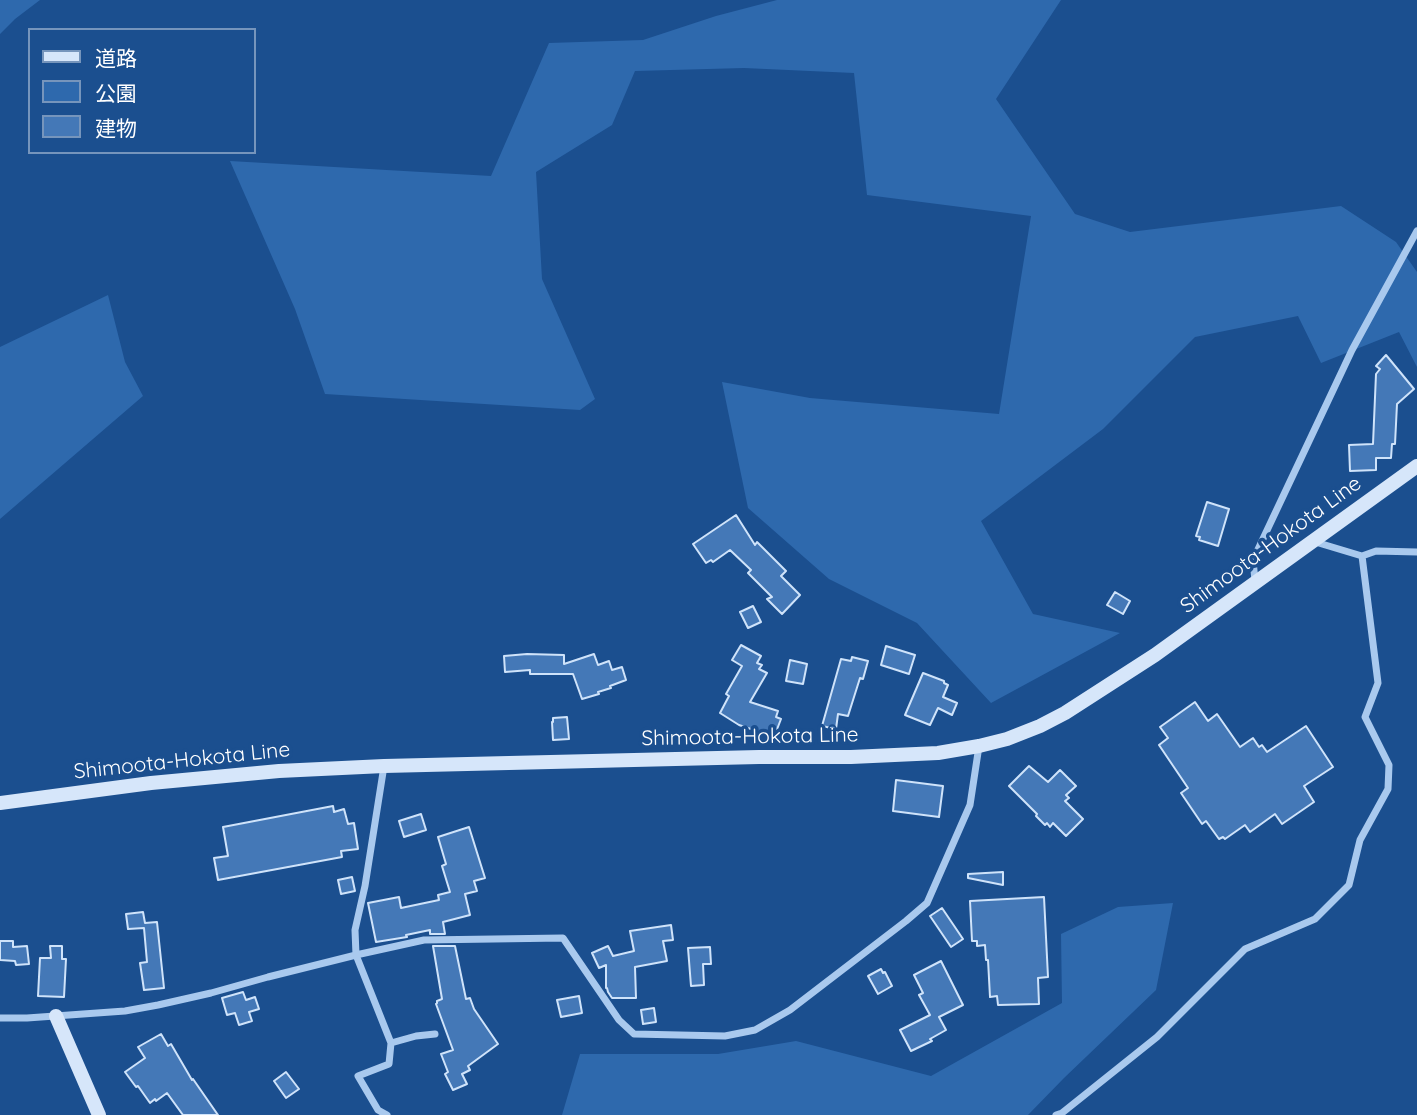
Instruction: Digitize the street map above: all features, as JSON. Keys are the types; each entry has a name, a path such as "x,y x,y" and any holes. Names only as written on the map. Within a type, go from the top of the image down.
{"main road":[{"name":"Shimoota-Hokota Line","path":"0,803 151,783 266,772 384,766 851,757 938,753 979,746 1040,726 1065,713 1155,655 1417,466"},
{"path":"56,1016 99,1115"}],"street":[{"path":"1255,582 1253,560 1352,350 1417,231"},
{"path":"1312,541 1362,556 1376,551 1417,552"},
{"path":"1056,1115 1157,1037 1245,949 1315,919 1349,885 1360,840 1388,789 1389,765 1365,717 1378,683 1362,556"},
{"path":"0,1018 125,1011 158,1005 424,940 562,938 619,1020 635,1034 725,1035 755,1030 790,1010 927,903 970,805 979,746"},
{"path":"384,766 365,886 355,930 356,955 391,1043 389,1064 358,1076 378,1110 387,1115"},
{"path":"391,1043 416,1035 435,1034"}],"green space":[{"path":"0,0 40,0 0,34"},
{"path":"777,0 1061,0 996,99 1075,214 1130,232 1341,206 1396,242 1417,272 1417,367 1399,332 1321,363 1298,316 1195,337 1103,429 981,521 1033,614 1120,633 991,703 917,623 829,579 748,508 722,382 810,398 999,414 1031,216 867,195 854,73 744,68 635,71 612,125 536,172 542,279 595,399 580,410 325,394 295,309 230,161 491,176 549,43 643,40 716,16"},
{"path":"108,295 125,362 143,396 0,519 0,347"},
{"path":"1173,903 1156,990 1028,1115 562,1115 580,1054 718,1054 796,1041 931,1076 1062,1003 1061,934 1118,907"}],"building":[{"path":"1386,355 1414,389 1397,404 1395,444 1392,444 1391,458 1376,458 1376,470 1350,471 1349,445 1373,444 1376,374 1380,369 1376,366"},
{"path":"1207,502 1229,509 1218,546 1199,540 1200,537 1196,536"},
{"path":"736,515 755,545 757,542 786,571 781,576 800,595 782,614 767,599 772,597 748,573 751,570 730,550 713,562 711,560 706,563 693,544"},
{"path":"1115,592 1130,601 1123,614 1107,605"},
{"path":"753,606 761,622 748,628 740,612"},
{"path":"741,645 761,656 757,663 762,665 759,669 767,673 750,702 778,711 776,717 781,719 776,732 771,730 769,735 739,725 720,713 729,696 726,694 742,666 732,660"},
{"path":"886,646 915,655 909,674 881,665"},
{"path":"594,654 598,665 609,661 612,670 622,667 626,680 598,692 599,694 582,699 573,674 530,674 530,670 505,672 504,656 564,655 564,664"},
{"path":"852,657 868,661 848,716 838,714 836,729 822,726 841,659 851,661"},
{"path":"790,660 807,664 803,684 786,681"},
{"path":"923,673 944,681 948,685 943,697 957,703 952,715 938,708 930,725 905,715"},
{"path":"1195,702 1208,721 1217,714 1240,747 1253,738 1259,747 1262,745 1267,752 1306,726 1333,767 1304,786 1314,802 1282,824 1275,814 1250,832 1245,825 1225,839 1219,839 1206,821 1202,824 1181,793 1188,788 1159,745 1168,738 1160,727"},
{"path":"567,717 569,739 553,740 553,718"},
{"path":"1029,766 1048,782 1060,770 1076,786 1066,795 1069,798 1065,801 1083,819 1066,836 1053,823 1050,827 1047,823 1045,825 1009,786"},
{"path":"896,780 943,786 939,817 893,811"},
{"path":"333,806 334,812 344,809 348,824 354,823 358,849 341,851 342,857 218,880 214,858 228,856 223,827"},
{"path":"421,814 426,830 404,837 399,821"},
{"path":"469,827 485,878 474,881 477,891 465,894 470,915 443,922 445,934 430,934 430,930 376,942 368,903 399,897 401,908 439,900 438,895 450,892 442,866 446,864 438,837"},
{"path":"1003,872 1003,885 968,878 968,874"},
{"path":"352,877 355,891 341,894 338,880"},
{"path":"1044,897 1048,977 1038,978 1039,1004 998,1005 997,996 990,997 985,945 977,946 977,941 972,941 970,901"},
{"path":"942,908 963,939 951,947 930,916"},
{"path":"143,912 145,923 157,922 164,988 144,990 140,963 147,962 144,928 128,929 126,914"},
{"path":"671,925 673,940 663,941 667,961 635,967 636,998 612,998 606,988 606,965 599,968 592,953 608,946 613,956 634,951 630,931"},
{"path":"0,941 13,941 13,947 27,946 29,964 16,965 15,961 0,960"},
{"path":"50,946 62,946 62,959 66,959 64,997 38,996 40,958 51,958"},
{"path":"433,946 455,946 466,999 470,998 474,1009 498,1044 468,1066 470,1070 462,1074 467,1084 453,1090 445,1074 448,1072 441,1054 453,1050 436,1004 442,999"},
{"path":"710,947 711,964 703,964 704,985 691,986 688,948"},
{"path":"941,961 963,1005 939,1017 946,1030 930,1039 932,1041 911,1051 900,1030 930,1015 919,995 923,993 914,975"},
{"path":"881,969 892,986 878,994 868,976"},
{"path":"243,992 246,1000 255,997 259,1009 249,1012 252,1021 239,1025 235,1013 227,1015 222,998"},
{"path":"579,996 582,1013 561,1017 557,1000"},
{"path":"654,1008 656,1022 643,1024 641,1010"},
{"path":"161,1034 168,1046 171,1044 192,1080 218,1115 183,1115 167,1093 150,1103 125,1072 145,1058 138,1047"},
{"path":"286,1072 299,1089 286,1098 274,1081"}]}
